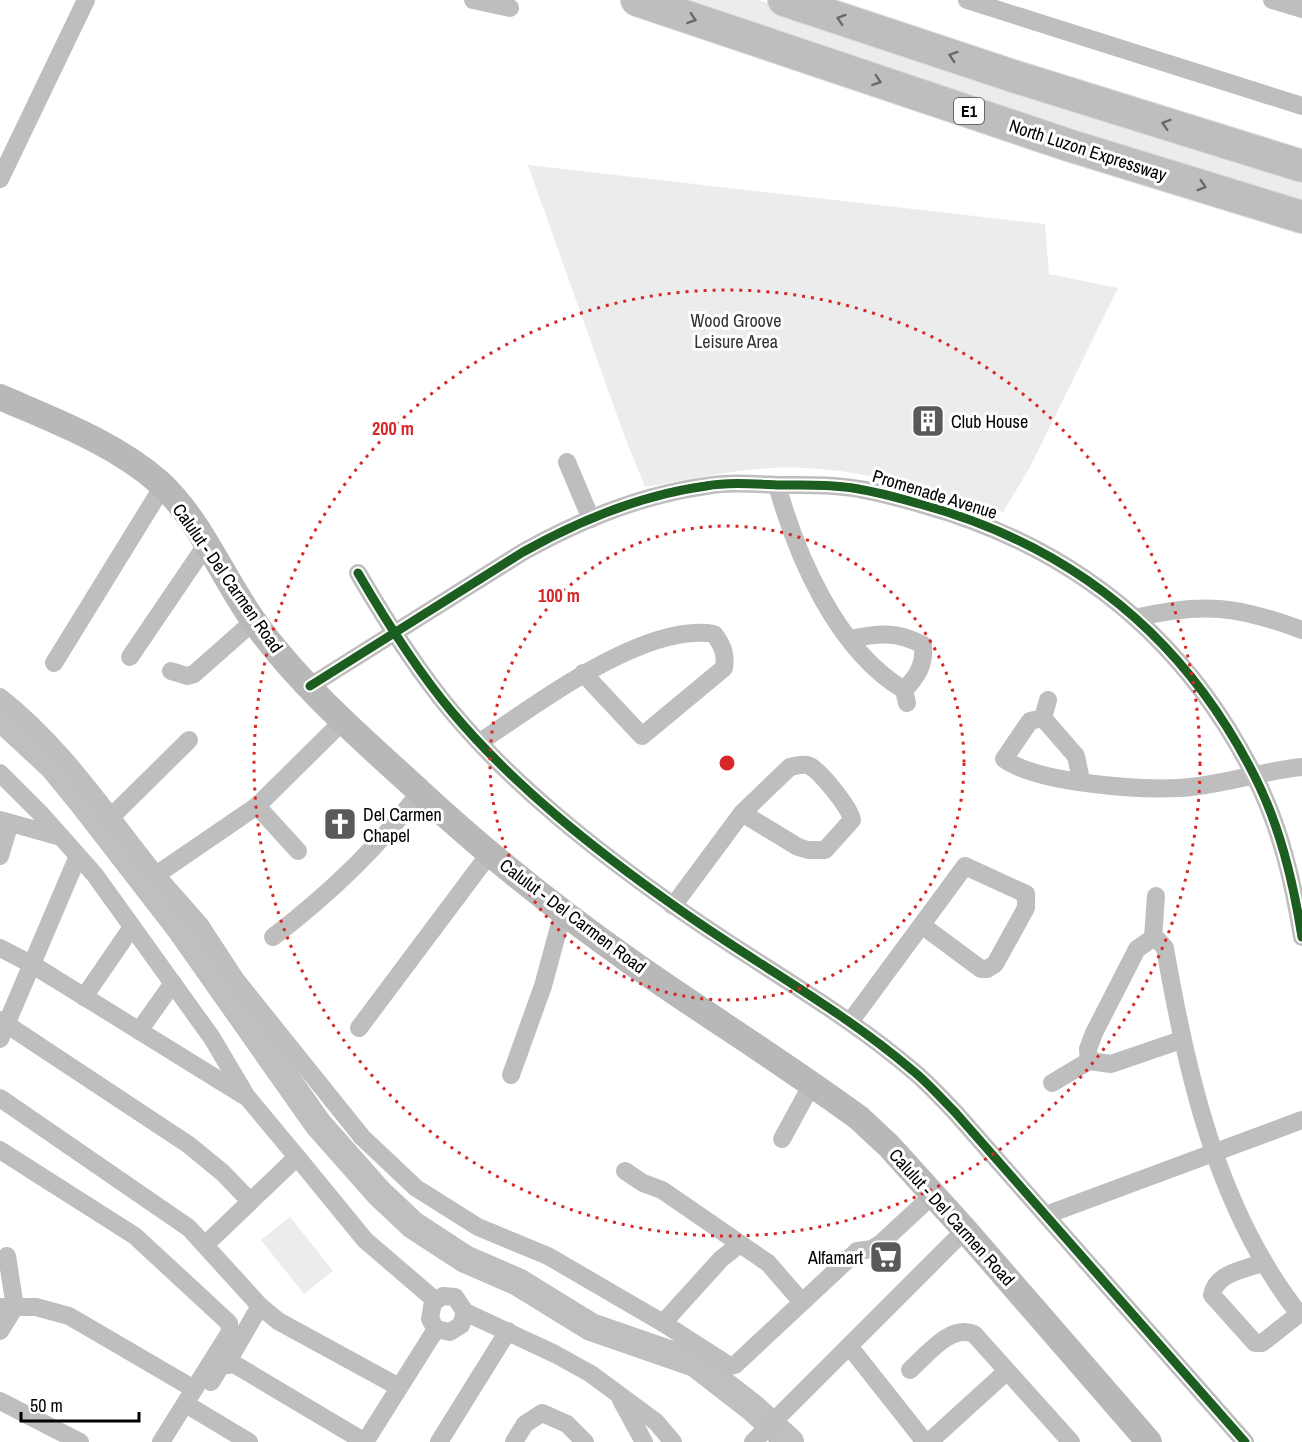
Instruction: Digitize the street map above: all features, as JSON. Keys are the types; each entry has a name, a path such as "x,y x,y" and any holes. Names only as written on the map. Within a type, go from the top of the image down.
{"highway":[{"name":"North Luzon Expressway","path":"637,0 1068,145 1302,217"},
{"path":"784,0 1016,77 1302,166"}],"main road":[{"name":"Calulut - Del Carmen Road","path":"0,397 128,458 163,486 206,545 254,621 310,686 420,792 563,912 640,969 859,1118 889,1146 933,1195 1149,1442"}],"street":[{"path":"0,179 86,0"},
{"path":"473,0 510,8"},
{"path":"967,0 1302,106"},
{"path":"1276,1 1302,9"},
{"path":"567,462 591,519"},
{"path":"777,484 789,528 812,578 850,639 875,670 906,697 920,669 928,642 884,632 850,639"},
{"name":"Promenade Avenue","path":"310,686 523,552 591,519 645,499 707,486 777,484 844,486 888,493 992,527 1070,567 1101,587 1135,618 1200,688 1254,774 1278,833 1290,871 1302,937"},
{"path":"54,663 163,486"},
{"path":"130,657 206,545"},
{"path":"358,573 393,632 452,712 480,742 571,828 673,906 850,1022 913,1070 954,1111 1245,1442"},
{"path":"1135,618 1174,609 1230,609 1265,616 1302,630"},
{"path":"171,671 188,676 194,674 254,621"},
{"path":"480,742 583,674 623,654 672,636 702,632 714,634 722,645 725,657 724,669 642,736 583,674"},
{"path":"0,697 24,716 55,749 200,926 236,980 362,1137 416,1188 478,1227 548,1256 663,1323 725,1363 735,1365 857,1251 872,1249 880,1244 933,1195"},
{"path":"1043,718 1048,700"},
{"path":"1043,718 1030,721 1004,759 1049,777 1121,785 1180,788 1302,767"},
{"path":"1043,718 1076,756 1081,780"},
{"path":"156,875 257,806 344,720"},
{"path":"110,818 189,740"},
{"path":"673,906 742,813 790,767 810,766 846,805 852,820 825,850 808,850 798,847 742,813"},
{"path":"0,773 78,856 212,1038 248,1097 364,1239 436,1301"},
{"path":"273,937 316,904 371,851 420,792"},
{"path":"257,806 298,850"},
{"path":"0,856 5,822 61,837"},
{"path":"359,1028 490,853"},
{"path":"78,856 33,965 3,1028 189,1145 223,1173 250,1202"},
{"path":"850,1022 965,866 1026,894 1026,908 995,964 987,969 981,969 923,926"},
{"path":"1153,938 1156,896"},
{"path":"510,1075 543,986 563,912"},
{"path":"84,997 132,927"},
{"path":"1153,938 1165,948 1181,1040 1215,1154 1262,1263 1299,1314 1262,1342 1255,1343 1212,1295 1214,1286 1221,1277 1262,1263"},
{"path":"1089,1061 1088,1049 1094,1033 1137,949 1153,938"},
{"path":"0,948 33,965 248,1097"},
{"path":"139,1030 173,983"},
{"path":"1052,1083 1089,1061 1111,1064 1181,1040"},
{"path":"782,1139 812,1084"},
{"path":"0,1098 189,1228 260,1306 278,1322 399,1387"},
{"path":"1046,1215 1302,1120"},
{"path":"0,1150 135,1236 229,1323 230,1332 161,1442"},
{"path":"205,1245 297,1157"},
{"path":"625,1171 643,1183 662,1190 768,1263 801,1301"},
{"path":"753,1442 964,1230"},
{"path":"663,1323 721,1259 740,1244"},
{"path":"0,1331 8,1306 7,1256"},
{"path":"465,1312 465,1319 456,1329 443,1332 436,1329 429,1313 436,1301 443,1296 455,1298 465,1312 508,1331 591,1374 656,1422 673,1442"},
{"path":"8,1306 36,1307 69,1316 194,1389"},
{"path":"174,1442 221,1366 227,1363 260,1306"},
{"path":"227,1363 234,1364 365,1442 436,1329"},
{"path":"910,1370 953,1333 964,1330 974,1334 1071,1442"},
{"path":"439,1442 508,1331"},
{"path":"849,1346 927,1442 1006,1372"},
{"path":"619,1395 644,1442"},
{"path":"0,1401 80,1442"},
{"path":"194,1409 249,1442"},
{"path":"514,1442 525,1424 542,1413 567,1424 585,1442"}],"green space":[{"path":"658,0 758,0 1302,176 1302,209"},
{"name":"Wood Groove Leisure Area","path":"528,165 1045,224 1049,274 1118,288 1029,469 1003,512 882,478 820,469 744,470 645,487 624,435"},
{"path":"290,1217 333,1271 304,1294 261,1240"}],"waterway":[{"path":"0,717 53,766 84,804 180,928 318,1124 379,1193 413,1225 465,1259 518,1282 591,1327 695,1363 753,1408 790,1442"}],"cycle path":[{"path":"310,686 523,552 566,529 635,502 682,490 733,484 828,485 883,494 975,522 1025,544 1073,571 1117,602 1157,639 1193,679 1225,725 1254,775 1271,814 1284,854 1302,937"},
{"path":"358,573 426,679 452,712 502,766 556,815 643,884 825,1005 884,1047 923,1080 954,1111 1245,1442"}],"place":[{"name":"Club House","path":"928,421"},
{"name":"Del Carmen Chapel","path":"340,824"},
{"name":"Alfamart","path":"886,1257"}]}
